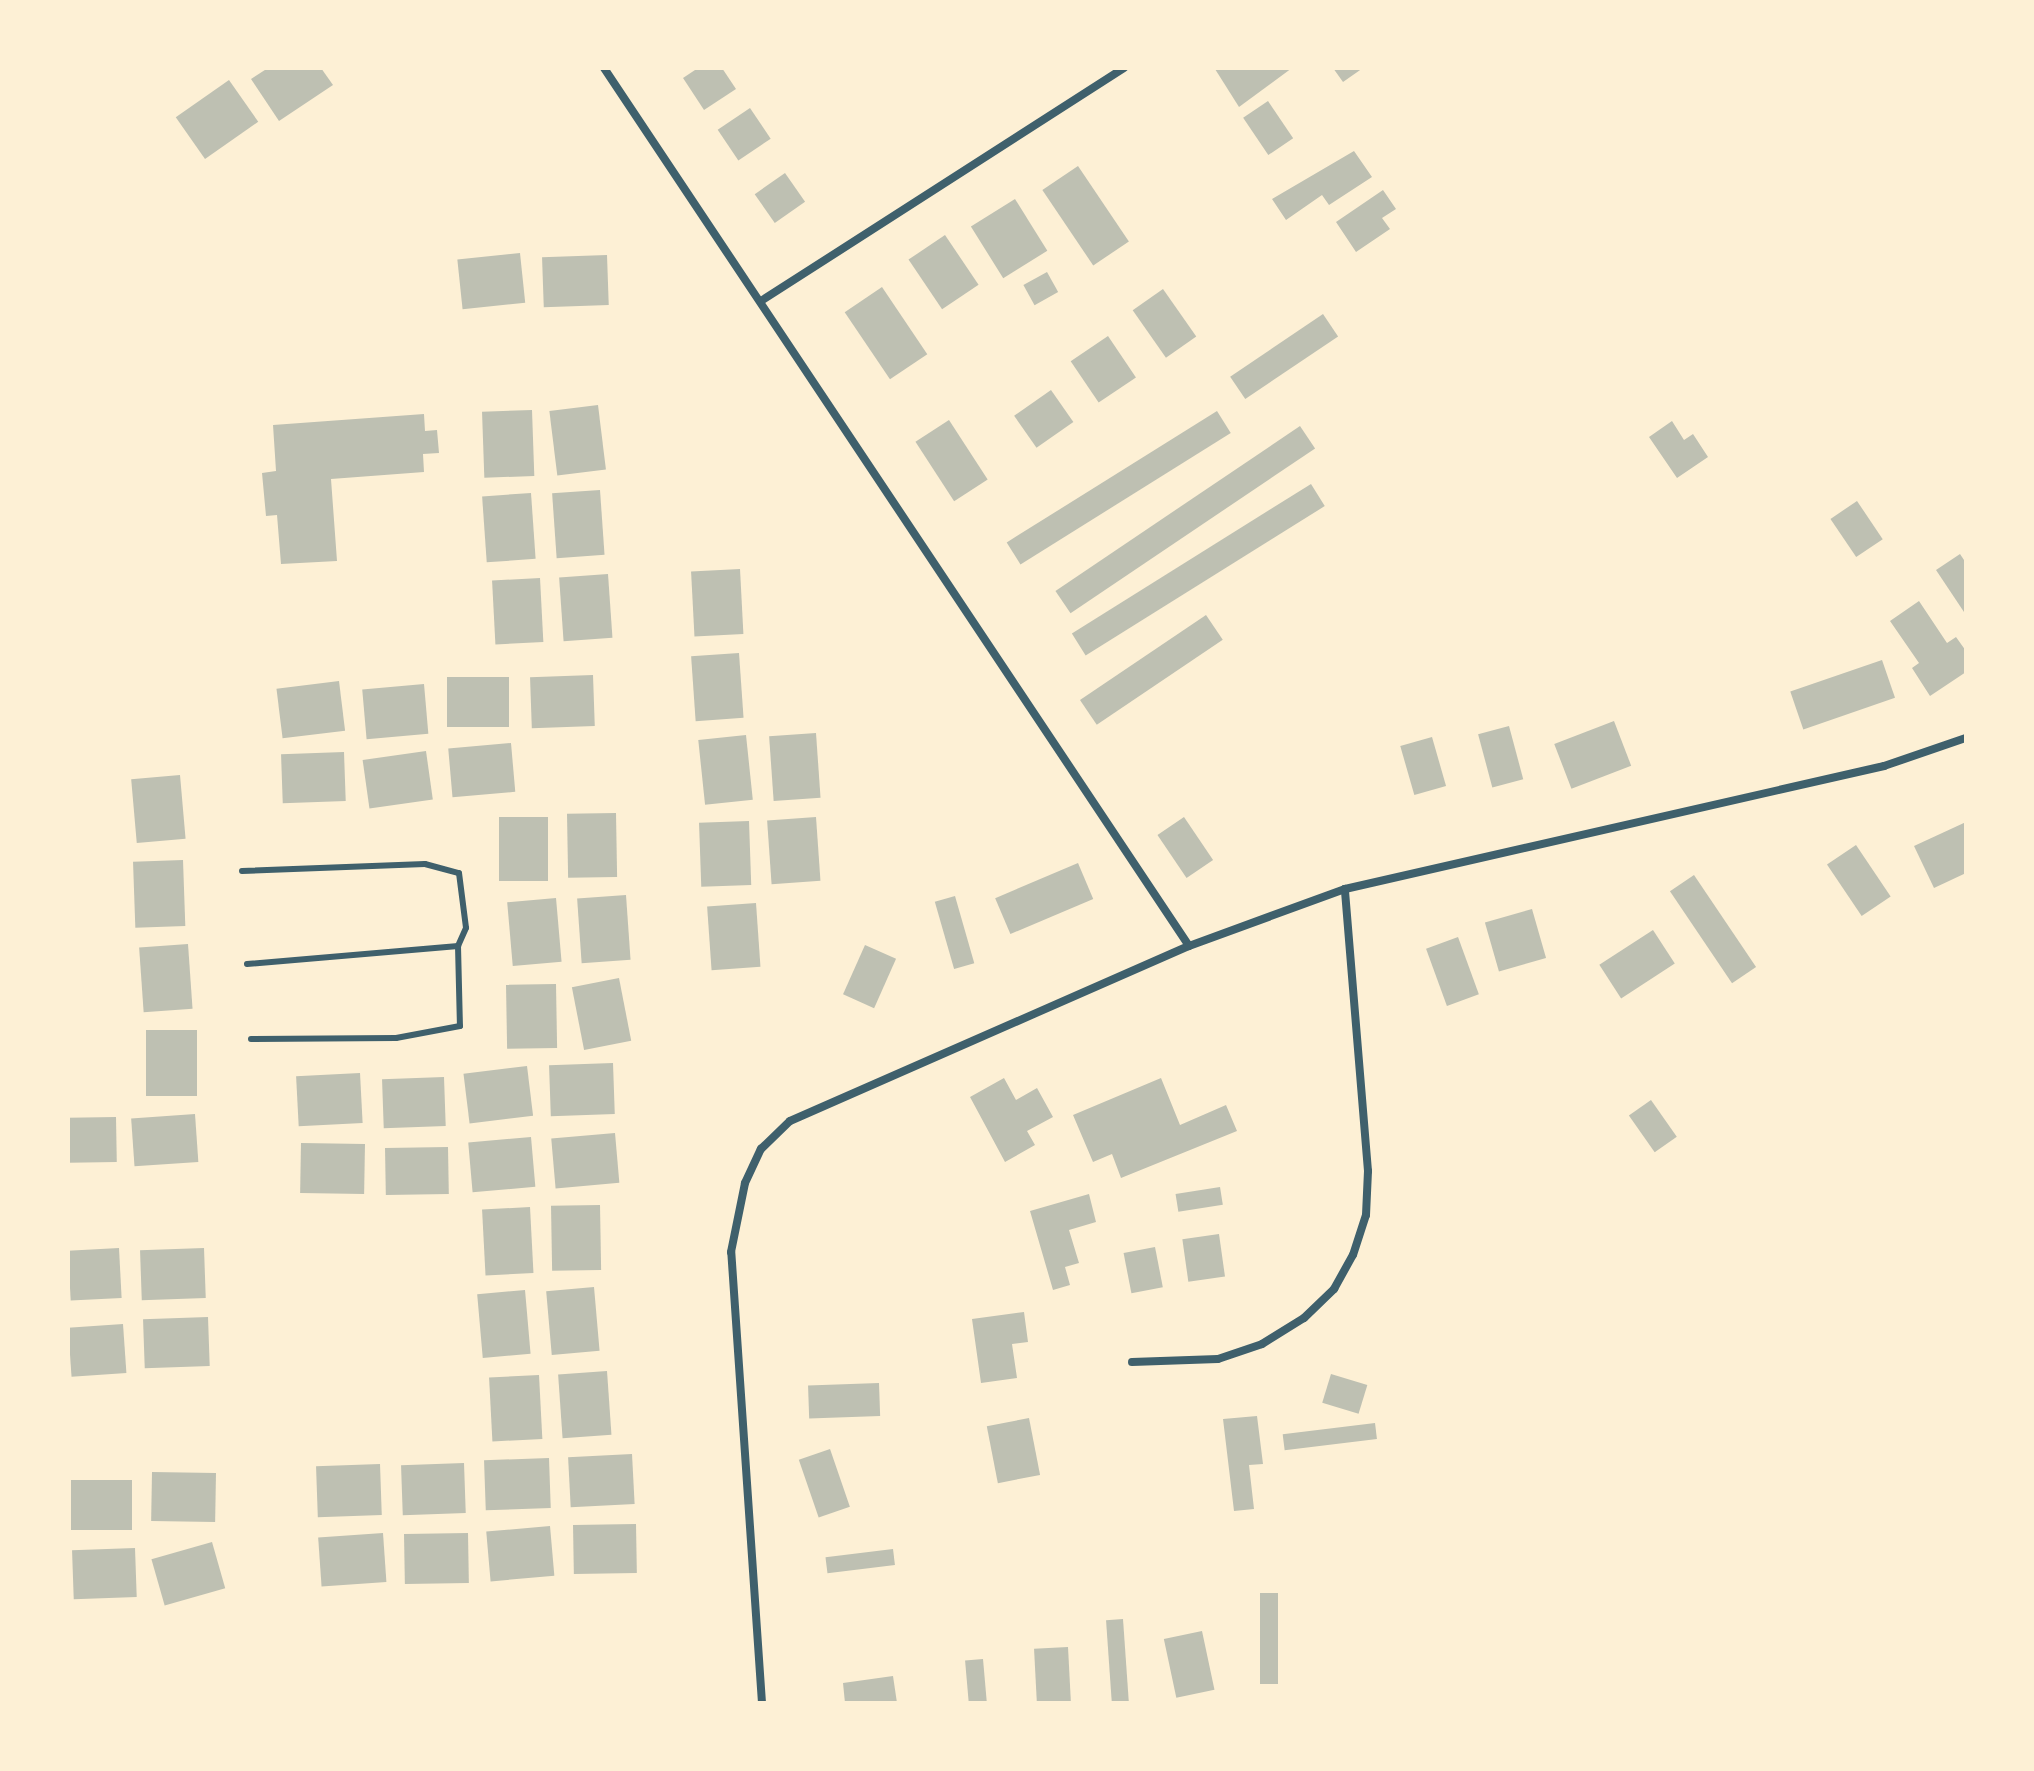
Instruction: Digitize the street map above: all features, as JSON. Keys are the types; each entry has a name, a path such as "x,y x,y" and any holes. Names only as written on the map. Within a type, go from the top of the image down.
{"street":[{"path":"604,68 1189,946"},
{"path":"761,301 1124,68"},
{"path":"762,1703 731,1252 736,1212 761,1149 790,1121 834,1098 1189,946 1345,889 1884,766 1966,738"},
{"path":"1132,1362 1218,1359 1262,1344 1304,1318 1334,1289 1353,1255 1366,1215 1368,1171 1345,889"}],"lane":[{"path":"242,871 425,864 459,873 466,928 458,946 460,1026 396,1038 251,1039"},
{"path":"247,964 458,946"}],"building":[{"path":"268,68 321,68 333,85 279,121 251,79"},
{"path":"698,68 722,68 736,89 704,110 683,78"},
{"path":"1217,68 1292,68 1239,107 1215,69"},
{"path":"1333,68 1363,68 1343,82"},
{"path":"229,80 258,122 205,159 176,117"},
{"path":"1268,101 1293,138 1268,155 1243,118"},
{"path":"750,108 771,139 738,160 718,130"},
{"path":"1354,151 1372,177 1329,205 1322,195 1286,220 1272,199"},
{"path":"1078,166 1129,241 1093,265 1042,190"},
{"path":"785,173 805,202 775,223 755,194"},
{"path":"1383,190 1396,209 1382,218 1390,229 1356,252 1336,222"},
{"path":"1015,199 1047,251 1003,278 971,227"},
{"path":"945,235 979,285 942,309 909,260"},
{"path":"520,253 525,303 463,309 457,260"},
{"path":"607,255 609,305 544,307 542,257"},
{"path":"1047,272 1058,292 1035,305 1023,285"},
{"path":"882,287 927,354 890,379 845,312"},
{"path":"1163,289 1196,337 1166,358 1133,310"},
{"path":"1323,314 1338,336 1245,399 1230,377"},
{"path":"1108,336 1136,377 1099,403 1071,361"},
{"path":"1051,390 1073,422 1037,448 1014,416"},
{"path":"598,405 606,470 557,475 549,411"},
{"path":"532,410 534,476 484,478 482,412"},
{"path":"1217,411 1231,433 1020,564 1007,542"},
{"path":"424,414 425,431 437,430 439,453 423,454 424,472 331,479 337,561 281,564 277,515 266,516 262,473 276,471 273,425"},
{"path":"949,420 988,480 954,501 915,442"},
{"path":"1672,421 1684,440 1693,434 1708,457 1677,478 1649,437"},
{"path":"1300,426 1315,448 1071,613 1055,591"},
{"path":"1311,484 1325,506 1086,655 1072,633"},
{"path":"600,490 605,555 557,558 552,493"},
{"path":"531,493 536,559 487,562 482,496"},
{"path":"1857,501 1883,539 1856,557 1830,519"},
{"path":"1960,554 1966,563 1966,615 1936,570"},
{"path":"740,569 743,634 694,636 691,572"},
{"path":"608,574 612,638 564,641 559,577"},
{"path":"540,578 543,642 495,644 492,581"},
{"path":"1919,601 1947,643 1956,637 1966,651 1966,672 1930,696 1912,668 1919,663 1890,621"},
{"path":"1206,615 1223,640 1097,725 1080,700"},
{"path":"739,653 744,718 696,721 691,656"},
{"path":"1882,660 1895,698 1803,729 1790,692"},
{"path":"593,675 595,726 532,728 530,677"},
{"path":"447,677 509,677 509,727 447,727"},
{"path":"339,681 345,731 283,738 276,689"},
{"path":"424,684 428,734 367,739 362,689"},
{"path":"1614,721 1631,766 1571,789 1554,744"},
{"path":"1509,726 1523,779 1492,787 1478,734"},
{"path":"816,733 821,798 774,801 769,736"},
{"path":"746,735 753,800 705,805 698,740"},
{"path":"1432,737 1446,786 1414,795 1400,746"},
{"path":"511,743 515,792 453,797 448,748"},
{"path":"426,751 433,800 369,808 363,760"},
{"path":"344,752 346,801 283,803 281,754"},
{"path":"180,775 186,839 137,843 131,779"},
{"path":"616,813 617,877 568,878 567,814"},
{"path":"499,817 548,817 548,881 499,881"},
{"path":"816,817 820,881 772,884 767,820"},
{"path":"1184,817 1213,860 1187,878 1157,835"},
{"path":"749,821 751,885 701,887 699,823"},
{"path":"1966,822 1966,873 1934,888 1914,846"},
{"path":"1856,845 1891,896 1862,916 1827,865"},
{"path":"183,860 185,926 135,928 133,862"},
{"path":"1078,863 1093,899 1010,934 995,898"},
{"path":"1694,875 1756,967 1732,983 1670,891"},
{"path":"626,895 631,960 582,963 577,898"},
{"path":"955,896 974,963 954,969 935,902"},
{"path":"556,898 562,962 513,966 507,902"},
{"path":"756,903 760,967 712,970 707,906"},
{"path":"1532,909 1546,958 1499,972 1485,923"},
{"path":"1653,930 1675,964 1621,998 1599,965"},
{"path":"1458,937 1479,994 1447,1006 1426,949"},
{"path":"188,944 193,1009 144,1012 139,947"},
{"path":"865,945 896,959 874,1008 843,994"},
{"path":"619,978 631,1041 584,1050 572,987"},
{"path":"556,984 557,1048 507,1049 506,985"},
{"path":"146,1030 197,1030 197,1096 146,1096"},
{"path":"613,1063 615,1114 551,1116 549,1065"},
{"path":"527,1066 533,1116 470,1123 463,1074"},
{"path":"360,1073 363,1123 299,1126 296,1076"},
{"path":"444,1077 446,1126 384,1128 382,1079"},
{"path":"1004,1078 1016,1100 1037,1088 1053,1117 1027,1131 1035,1145 1005,1162 970,1097"},
{"path":"1161,1078 1180,1125 1226,1105 1237,1131 1121,1178 1112,1154 1093,1162 1073,1115"},
{"path":"1651,1100 1677,1137 1655,1152 1629,1115"},
{"path":"195,1114 198,1162 135,1166 131,1118"},
{"path":"116,1117 117,1162 69,1163 68,1118"},
{"path":"615,1133 619,1183 556,1188 551,1139"},
{"path":"531,1137 535,1187 473,1192 468,1142"},
{"path":"301,1143 365,1144 364,1194 300,1193"},
{"path":"448,1147 449,1194 386,1195 385,1148"},
{"path":"1220,1187 1223,1205 1178,1212 1176,1194"},
{"path":"1089,1194 1096,1222 1069,1230 1079,1263 1065,1267 1070,1285 1053,1290 1030,1211"},
{"path":"600,1205 601,1270 552,1271 551,1206"},
{"path":"530,1207 533,1273 486,1275 482,1210"},
{"path":"1219,1234 1225,1277 1188,1282 1182,1239"},
{"path":"1155,1247 1163,1287 1131,1293 1124,1253"},
{"path":"119,1248 122,1298 71,1301 68,1251"},
{"path":"204,1248 206,1298 142,1300 140,1250"},
{"path":"594,1287 600,1351 552,1355 546,1291"},
{"path":"525,1290 531,1354 483,1358 477,1294"},
{"path":"1024,1312 1028,1342 1012,1344 1017,1378 981,1383 972,1319"},
{"path":"208,1317 210,1366 145,1368 143,1319"},
{"path":"123,1324 126,1373 72,1377 68,1328"},
{"path":"607,1371 611,1435 563,1438 558,1374"},
{"path":"1331,1374 1367,1385 1359,1414 1322,1403"},
{"path":"539,1375 542,1439 492,1442 489,1378"},
{"path":"879,1383 880,1416 809,1418 808,1385"},
{"path":"1257,1416 1263,1464 1249,1465 1254,1509 1234,1511 1223,1419"},
{"path":"1029,1418 1040,1475 998,1483 987,1426"},
{"path":"1375,1423 1377,1439 1285,1450 1283,1434"},
{"path":"830,1449 850,1507 819,1517 799,1460"},
{"path":"632,1454 635,1504 571,1507 568,1457"},
{"path":"549,1458 551,1508 486,1510 484,1460"},
{"path":"464,1463 466,1513 403,1515 401,1465"},
{"path":"380,1464 382,1515 318,1517 316,1466"},
{"path":"152,1472 216,1473 215,1522 151,1521"},
{"path":"71,1480 132,1480 132,1530 71,1530"},
{"path":"636,1524 637,1573 574,1574 573,1525"},
{"path":"550,1526 554,1576 491,1581 486,1532"},
{"path":"383,1533 386,1582 322,1586 318,1538"},
{"path":"468,1533 469,1583 405,1584 404,1534"},
{"path":"212,1542 225,1588 165,1606 151,1559"},
{"path":"135,1548 137,1597 74,1599 72,1550"},
{"path":"893,1549 895,1565 827,1573 826,1557"},
{"path":"1260,1593 1278,1593 1278,1684 1260,1684"},
{"path":"1123,1619 1129,1702 1112,1703 1106,1620"},
{"path":"1202,1631 1214,1690 1176,1698 1164,1639"},
{"path":"1068,1647 1071,1703 1037,1703 1034,1649"},
{"path":"983,1659 987,1703 969,1703 965,1661"},
{"path":"893,1676 897,1703 845,1703 843,1683"}]}
